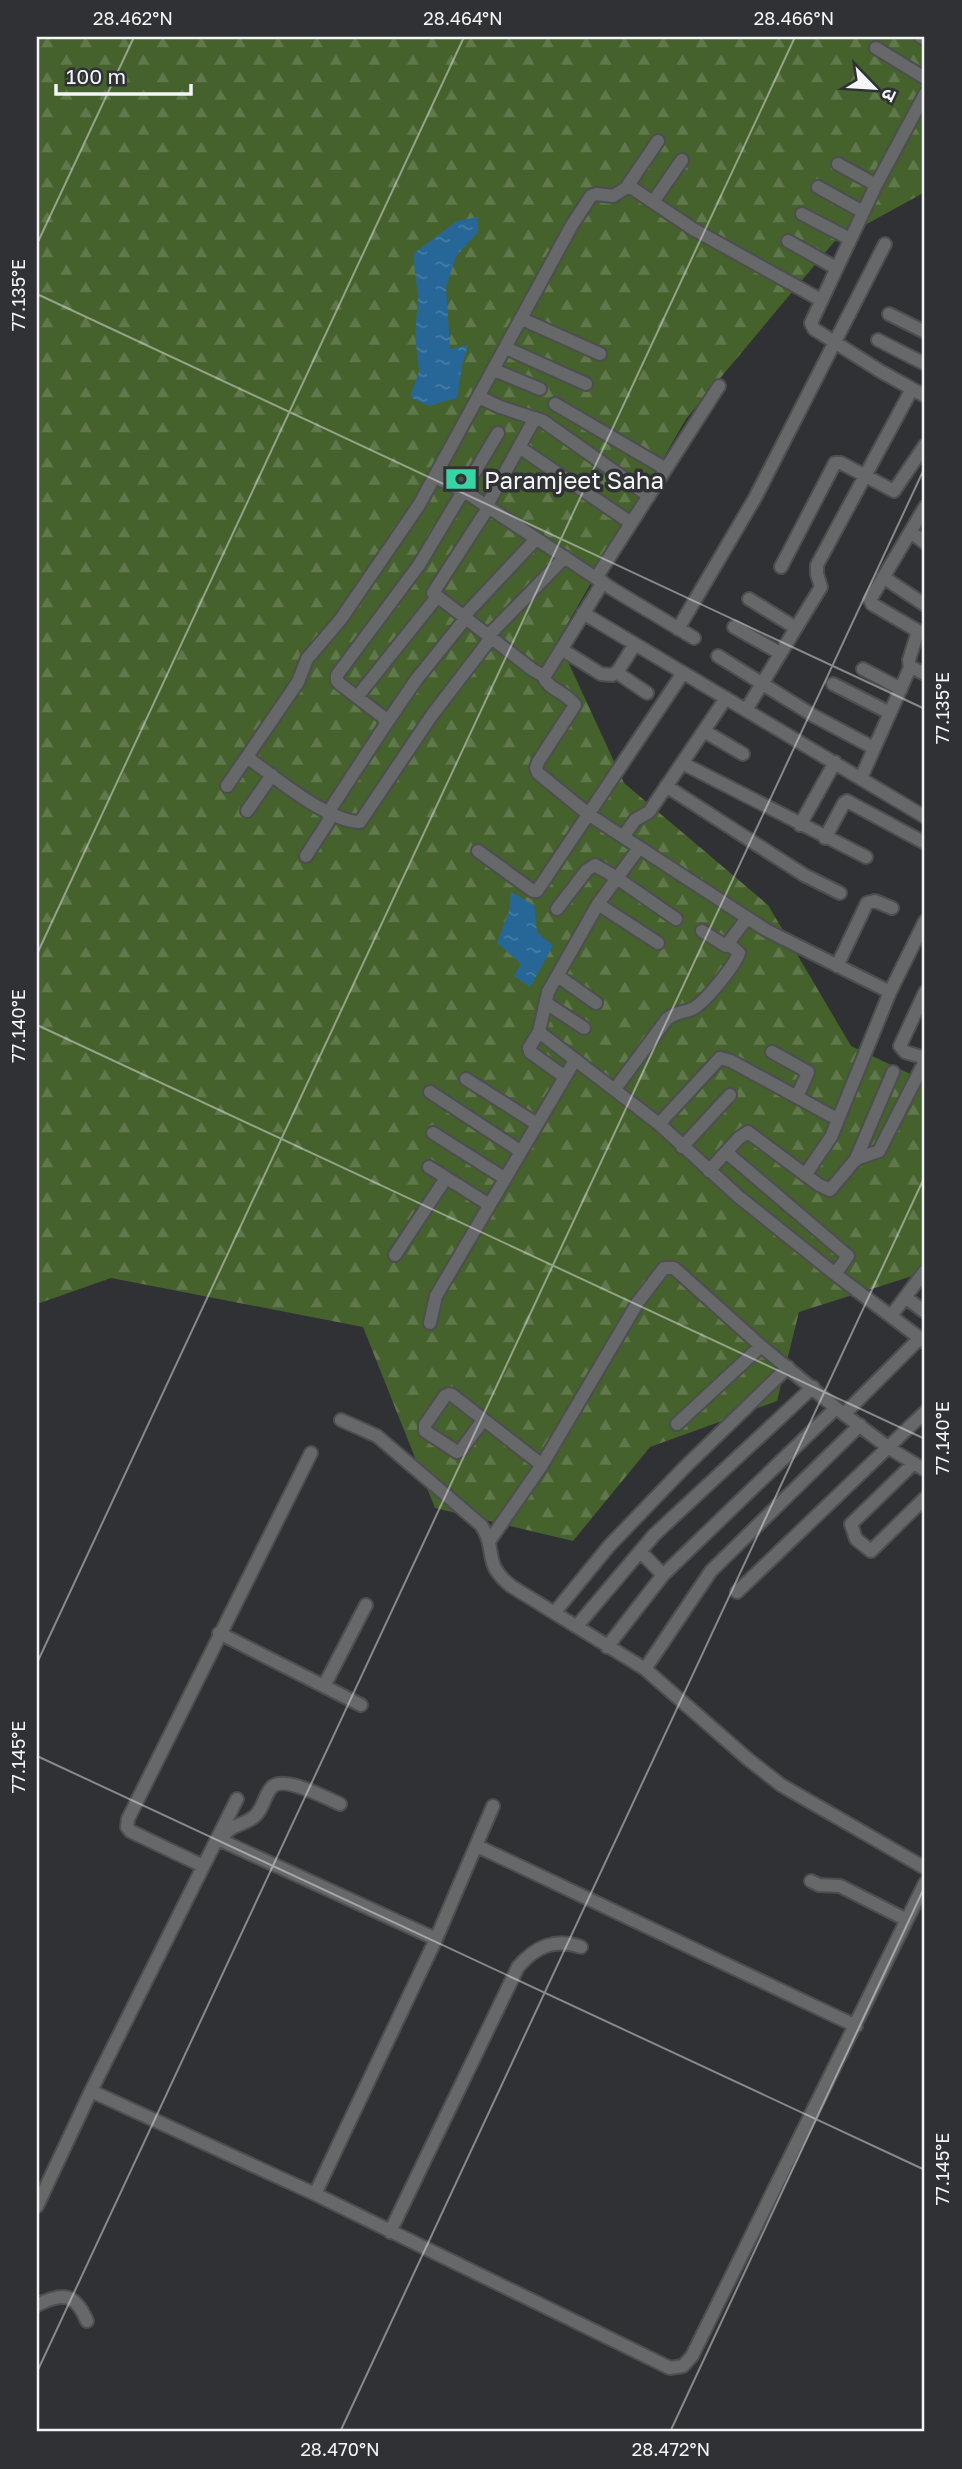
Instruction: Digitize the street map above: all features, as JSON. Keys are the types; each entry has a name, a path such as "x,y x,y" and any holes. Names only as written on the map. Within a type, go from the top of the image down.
{"street":[{"path":"876,48 925,78"},
{"path":"925,93 876,185 813,317 812,327 925,395"},
{"path":"227,786 298,682 307,659 348,610 419,505 586,202 596,194 613,196 626,188 658,141"},
{"path":"653,202 682,160"},
{"path":"838,164 876,185"},
{"path":"818,187 863,212"},
{"path":"626,188 632,188 693,229 821,300"},
{"path":"802,214 850,239"},
{"path":"788,241 836,268"},
{"path":"678,629 755,498 885,244"},
{"path":"889,314 925,332"},
{"path":"522,319 600,354"},
{"path":"878,340 925,363"},
{"path":"506,348 586,384"},
{"path":"494,370 540,388"},
{"path":"543,675 583,613 631,523 719,386"},
{"path":"746,710 821,587 817,565 912,389"},
{"path":"479,397 535,418 649,496"},
{"path":"555,404 666,469"},
{"path":"535,418 487,508 434,591 437,597 464,618 543,675 546,683 572,700 575,705 538,762 536,771 588,814 765,930 890,992"},
{"path":"386,724 383,717 337,681 337,675 419,565 498,433"},
{"path":"519,447 631,523"},
{"path":"780,567 835,463 841,463 865,478 896,491 925,447"},
{"path":"435,477 464,491 599,580 694,638"},
{"path":"861,778 910,669 909,660 918,631 872,604 870,600 925,508"},
{"path":"911,532 925,543"},
{"path":"306,856 328,822 329,812 424,669 464,618 536,539"},
{"path":"247,757 302,797 329,812 350,821 360,822 432,715 490,637 565,557"},
{"path":"883,577 925,606"},
{"path":"357,697 437,597"},
{"path":"749,599 796,628"},
{"path":"583,613 925,817"},
{"path":"734,626 780,653"},
{"path":"561,649 601,674 612,676 635,644"},
{"path":"718,656 814,716 874,748"},
{"path":"910,669 914,668 925,674"},
{"path":"863,669 901,689"},
{"path":"618,671 647,693"},
{"path":"478,851 536,892 683,673"},
{"path":"833,684 890,713"},
{"path":"623,837 635,820 649,812 726,698"},
{"path":"704,731 743,754"},
{"path":"800,825 835,762"},
{"path":"682,763 866,858"},
{"path":"247,811 272,775"},
{"path":"666,786 804,875 840,893"},
{"path":"825,838 847,801 925,843"},
{"path":"565,1077 530,1052 529,1048 538,1032 545,1003 558,976 598,904 639,848"},
{"path":"557,909 591,866 597,866 676,919"},
{"path":"837,966 867,904 875,901 892,908"},
{"path":"598,904 658,943"},
{"path":"702,931 723,946 729,944 747,918"},
{"path":"806,1175 828,1142 890,992 925,921"},
{"path":"615,1089 667,1019 674,1013 694,1009 733,965 738,953 729,944"},
{"path":"558,976 596,1003"},
{"path":"855,1161 877,1152 881,1147 925,1059 905,1052 900,1046 925,992"},
{"path":"545,1003 584,1028"},
{"path":"538,1032 659,1124 709,1171 835,1274 923,1340 840,1411 663,1575 607,1647"},
{"path":"772,1052 808,1072 797,1097"},
{"path":"659,1124 720,1058 731,1061 837,1119"},
{"path":"430,1323 436,1296 575,1060"},
{"path":"709,1171 739,1138 748,1132 824,1189 830,1190 855,1161 893,1072"},
{"path":"466,1079 537,1124"},
{"path":"430,1091 520,1151"},
{"path":"682,1147 730,1095"},
{"path":"433,1133 504,1178"},
{"path":"726,1152 845,1253 848,1257 835,1274"},
{"path":"429,1167 488,1205"},
{"path":"395,1255 446,1178"},
{"path":"489,1540 542,1465 638,1302 664,1268 674,1268 761,1346 840,1411 889,1448 920,1466 851,1524 856,1539 871,1551 925,1498"},
{"path":"891,1316 925,1271"},
{"path":"905,1297 925,1312"},
{"path":"677,1424 761,1346"},
{"path":"555,1612 609,1546 684,1468 788,1367"},
{"path":"577,1626 639,1551 813,1387"},
{"path":"483,1420 457,1452 425,1431 425,1425 449,1394 542,1465"},
{"path":"737,1592 925,1412"},
{"path":"341,1420 377,1436 467,1511 481,1525 489,1540 492,1565 501,1579 645,1669 749,1760 781,1784 925,1868"},
{"path":"645,1669 710,1571 860,1425"},
{"path":"203,1866 130,1831 126,1825 219,1633 311,1453"},
{"path":"639,1551 663,1575"},
{"path":"324,1686 366,1605"},
{"path":"219,1633 361,1705"},
{"path":"37,2206 203,1866 220,1840 228,1830 256,1815 271,1788 277,1783 289,1783 340,1804"},
{"path":"220,1840 237,1798"},
{"path":"315,2194 436,1939 492,1806"},
{"path":"220,1840 436,1939"},
{"path":"477,1846 856,2026"},
{"path":"811,1881 819,1885 840,1886 907,1920"},
{"path":"91,2091 315,2194 670,2368 678,2368 692,2356 925,1883"},
{"path":"390,2232 518,1967 529,1956 554,1942 581,1947"},
{"path":"37,2305 52,2297 68,2297 79,2306 87,2321"}],"green space":[{"path":"37,37 925,37 925,192 834,242 686,419 558,640 624,783 768,905 851,1046 925,1081 925,1272 799,1312 777,1401 650,1447 573,1541 435,1508 363,1327 111,1278 37,1304"}],"water":[{"path":"478,217 478,232 456,256 446,287 450,349 468,345 457,398 428,406 410,397 419,371 415,335 418,298 413,254 457,221"},
{"path":"511,892 534,905 537,932 553,946 530,987 514,976 521,964 497,943 509,911"}],"place":[{"name":"Paramjeet Saha","path":"461,479"}]}
